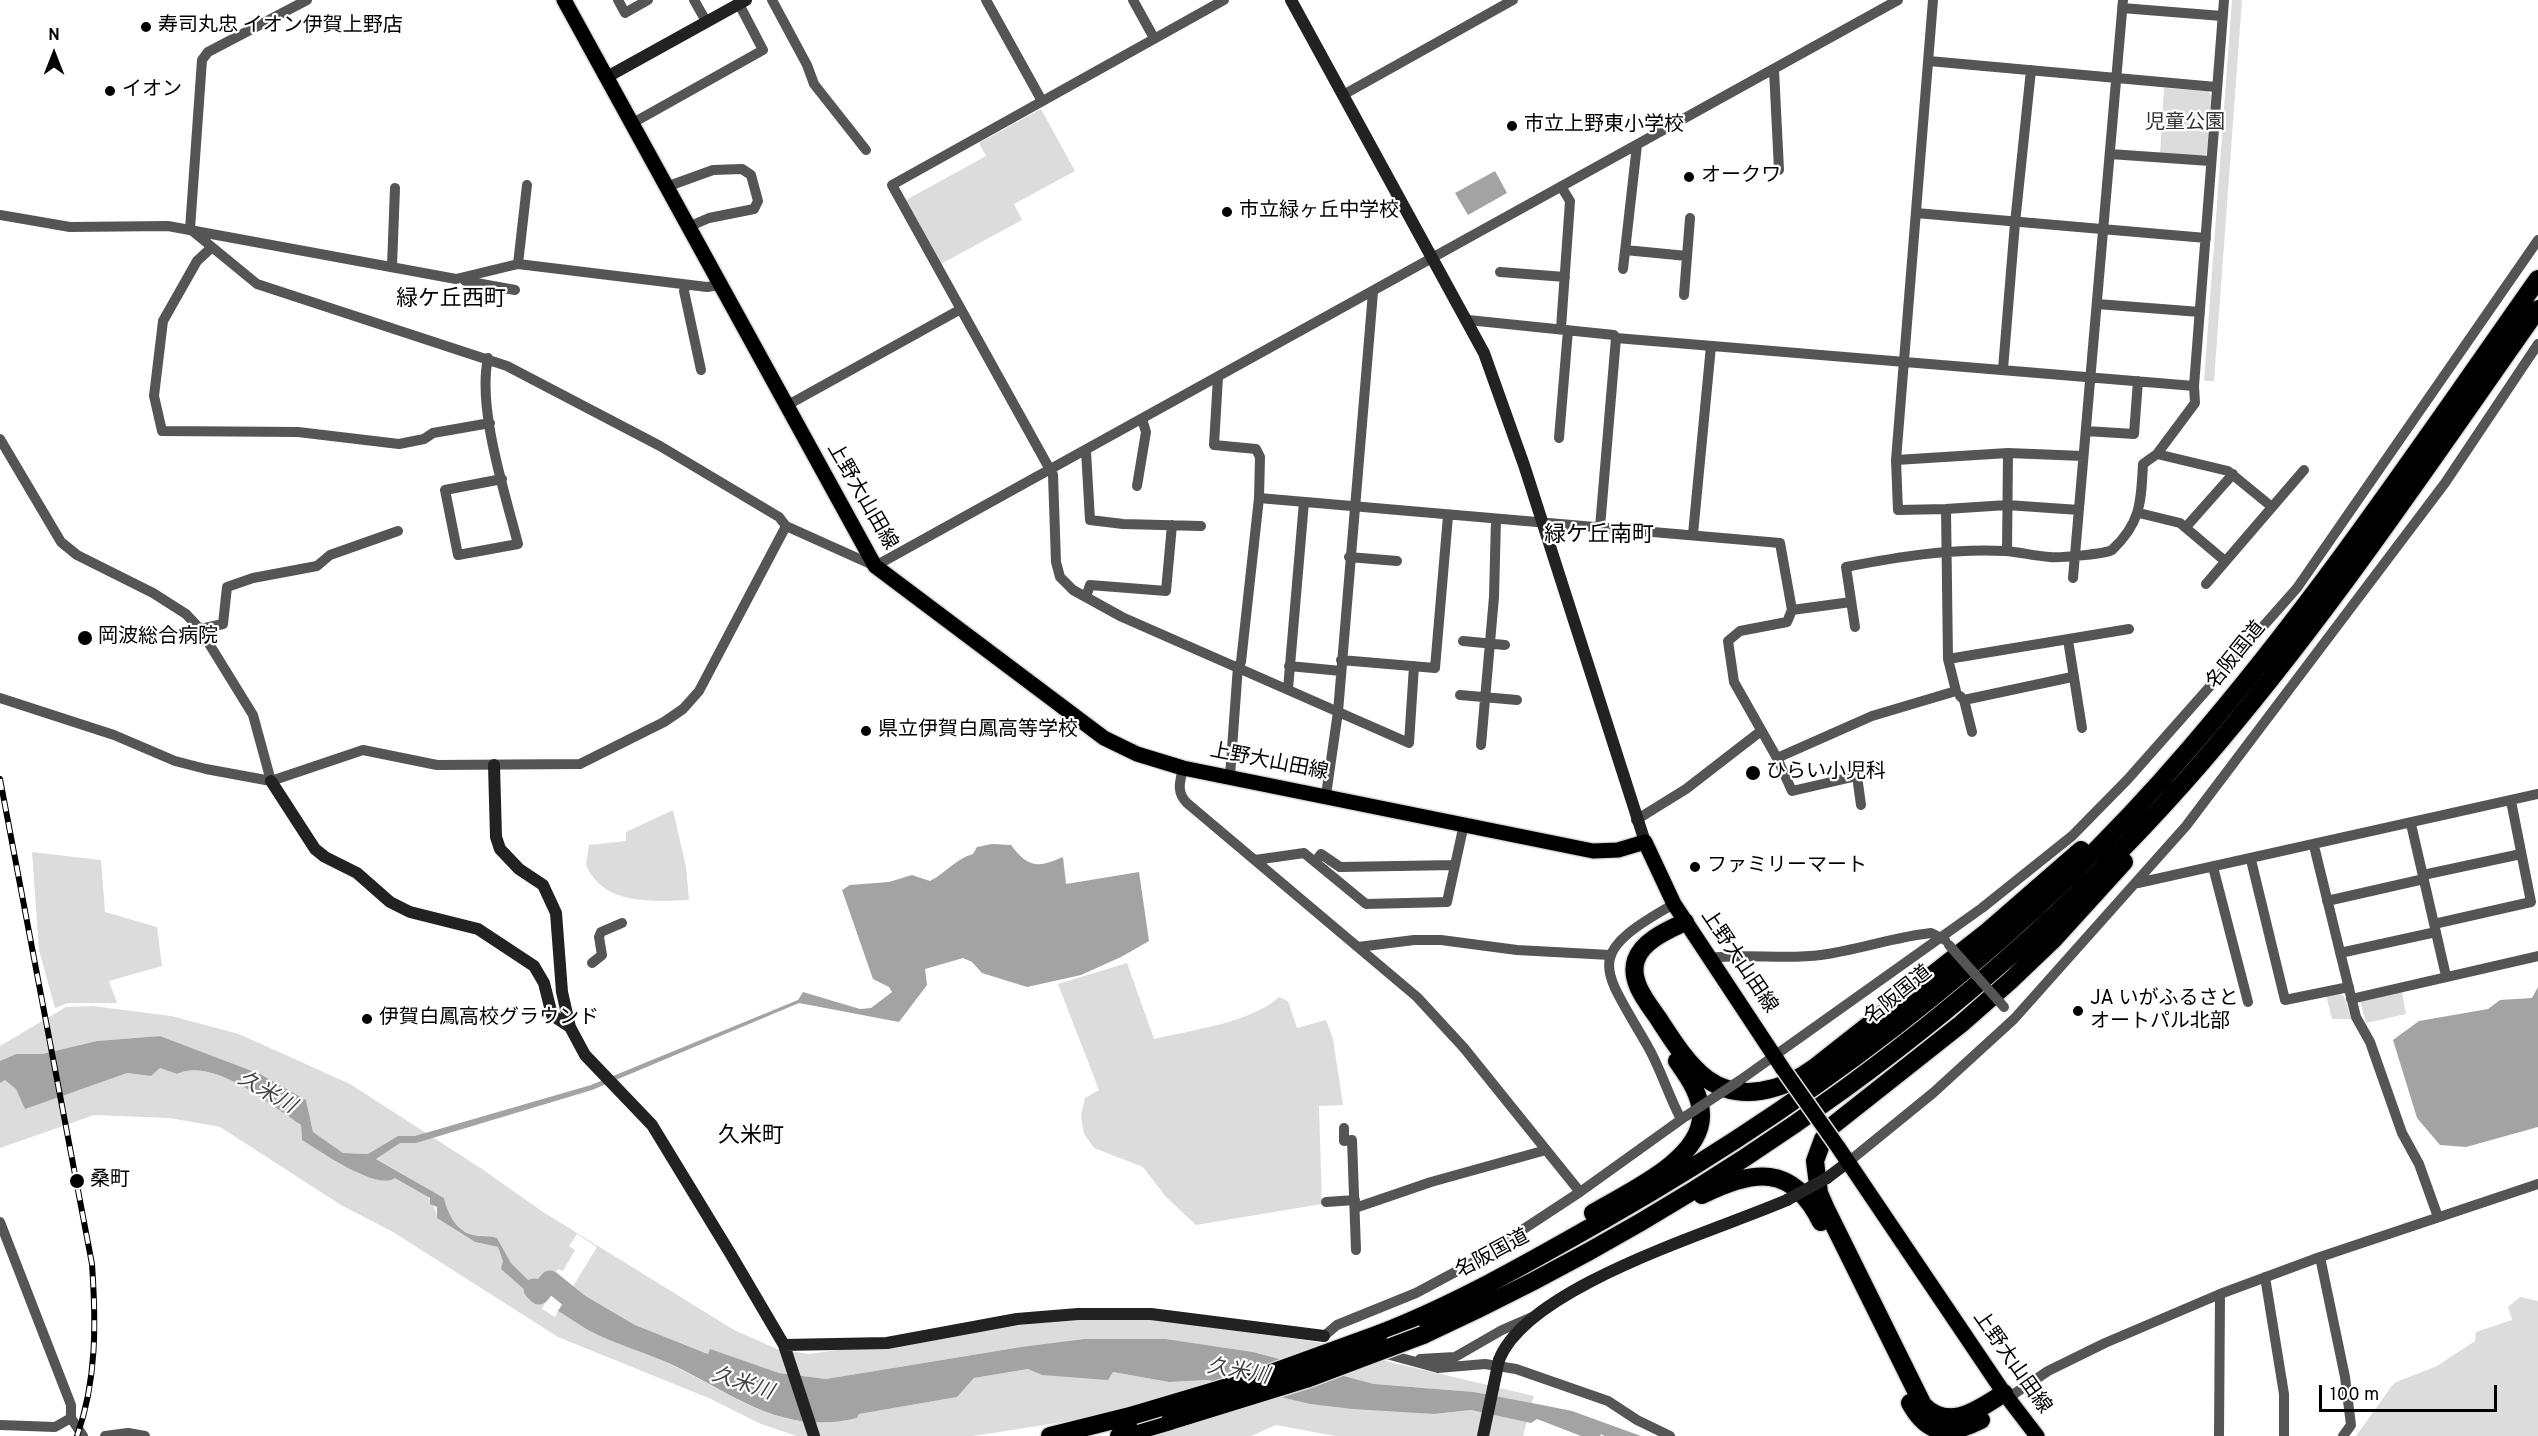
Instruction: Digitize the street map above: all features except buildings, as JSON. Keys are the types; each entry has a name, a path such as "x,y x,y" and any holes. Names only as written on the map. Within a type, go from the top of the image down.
{"highway":[{"name":"名阪国道","path":"1050,1436 1134,1415 1255,1379 1379,1334 1452,1303 1603,1221 1726,1148 1796,1102 1913,1015 2030,915 2084,864 2189,750 2276,645 2325,580 2538,279"},
{"name":"名阪国道","path":"1119,1436 1306,1379 1423,1335 1475,1311 1684,1195 1861,1077 1925,1028 2043,925 2146,824 2201,764 2292,653 2339,590 2538,309"},
{"path":"1679,913 1662,934 1636,958 1635,973 1641,994 1666,1030 1707,1079 1721,1086 1749,1091 1765,1091 1788,1085 1823,1061 2048,880 2108,825 2276,645"},
{"path":"2006,1396 1958,1417 1941,1418 1923,1405 1822,1201 1816,1175 1817,1152 1832,1126 1960,1024 2054,939 2146,836 2201,764"},
{"path":"1452,1303 1675,1162 1696,1137 1701,1115 1694,1087 1635,1001 1623,976 1623,963 1635,940 1679,913"},
{"path":"1475,1311 1506,1301 1735,1180 1748,1176 1776,1177 1797,1187 1817,1214 1903,1390 1923,1422 1935,1430 1961,1429 1987,1416 2006,1396"}],"main road":[{"name":"上野大山田線","path":"564,0 875,566 1104,738 1137,754 1183,768 1593,850 1618,850 1645,842 1679,913 2006,1396 2037,1436"}],"street":[{"path":"618,0 625,13 648,0"},
{"path":"694,0 706,21"},
{"path":"772,0 807,65 814,84 866,150"},
{"path":"986,0 1042,101"},
{"path":"1133,0 1154,38"},
{"path":"1224,0 892,185 1053,475 1056,562 1060,577 1073,590 1122,617 1409,743 1414,666"},
{"path":"1291,0 1484,353 1587,647 1636,820 1645,842"},
{"path":"1343,95 1513,0"},
{"path":"190,230 257,284 488,358 565,394 660,446 779,517 786,526 875,566 1774,70 1880,4 1898,0"},
{"path":"1933,0 1896,460 1898,510 2007,505 2079,510"},
{"path":"1855,627 1846,567 1901,557 2007,551 2065,558 2076,557 2110,551 2134,526 2139,513 2143,464 2157,454 2195,403 2194,386 2210,161 2224,0"},
{"path":"190,230 202,60 208,52 305,1"},
{"path":"607,77 742,2 763,50 631,124"},
{"path":"2073,578 2122,4 2222,16"},
{"path":"1929,61 2216,87"},
{"path":"1774,70 1779,170"},
{"path":"2003,369 2031,70"},
{"path":"1623,270 1637,145"},
{"path":"2110,154 2210,161"},
{"path":"666,187 713,171 742,168 751,175 758,201 754,209 709,218 688,227"},
{"path":"518,264 526,186"},
{"path":"392,266 395,188"},
{"path":"1559,438 1570,201 1562,188"},
{"path":"1916,213 2205,238"},
{"path":"0,215 70,228 168,226 515,290"},
{"path":"1684,295 1690,218"},
{"path":"1324,1336 1337,1325 1416,1293 1472,1263 1581,1192 1684,1117 1739,1081 1779,1062 1903,967 1945,941 1982,908 2072,836 2128,778 2297,588 2538,240"},
{"path":"211,248 197,261 163,321 154,396 162,431 298,432 387,444 424,439 433,433 490,423"},
{"path":"1625,250 1687,256"},
{"path":"456,279 472,277 518,264 686,285 707,287 720,285"},
{"path":"1500,272 1565,277"},
{"path":"686,285 684,291 701,370"},
{"path":"1326,795 1338,712 1349,557 1373,292"},
{"path":"2097,304 2200,312"},
{"path":"786,406 961,309"},
{"path":"1468,320 1614,335 1616,338 2194,386"},
{"path":"1600,527 1616,338"},
{"path":"1483,1436 1499,1360 1509,1341 1519,1329 1539,1314 1608,1272 1787,1200 1827,1178 1933,1094 2014,1018 2138,883 2186,826 2445,483 2538,344"},
{"path":"1693,534 1711,346"},
{"path":"488,358 484,375 490,423 518,544 458,555 445,490 502,479"},
{"path":"1218,377 1214,445 1256,449 1260,457 1259,498 1241,662 1238,666 1230,776"},
{"path":"2086,431 2134,434 2138,381"},
{"path":"1137,486 1146,432 1142,419"},
{"path":"0,439 61,542 77,555 153,592 186,614 200,629 253,715 271,781 315,849 357,873 390,902 410,912 478,929 534,966 544,983 552,1015 570,1027"},
{"path":"1086,451 1090,520 1201,526"},
{"path":"1896,460 2008,453 2083,456"},
{"path":"2007,551 2008,453"},
{"path":"2157,454 2233,474 2272,507"},
{"path":"2206,584 2304,470"},
{"path":"2186,527 2233,474"},
{"path":"1259,498 1780,543 1792,610 1786,622 1740,631 1728,641 1734,682 1777,758 1792,790 1857,776 1861,805"},
{"path":"1288,689 1304,502"},
{"path":"1946,509 1948,659 1956,691 1964,700 1972,732"},
{"path":"2139,513 2180,523 2225,561"},
{"path":"1289,666 1435,668 1448,516"},
{"path":"1481,745 1490,644 1496,519"},
{"path":"1086,597 1090,585 1166,591 1172,525"},
{"path":"0,698 114,735 175,760 206,769 271,781 363,750 437,765 580,764 664,722 683,709 699,691 786,526"},
{"path":"200,629 223,624 227,587 253,578 317,566 330,555 398,531"},
{"path":"1349,557 1397,561"},
{"path":"1792,610 1851,602"},
{"path":"1948,659 2129,629"},
{"path":"2068,640 2072,677 2082,728"},
{"path":"1463,641 1505,645"},
{"path":"1964,700 2072,677"},
{"path":"1777,758 1872,716 1956,691"},
{"path":"1460,696 1517,700"},
{"path":"1636,820 1686,789 1761,731"},
{"path":"494,765 496,830 500,849 519,869 543,885 556,913 560,929 562,992 570,1027 585,1055 652,1125 785,1349 814,1436"},
{"path":"1183,768 1179,785 1180,797 1410,991 1441,1022 1581,1192"},
{"path":"2138,883 2314,846 2538,794"},
{"path":"2340,953 2531,902 2511,801"},
{"path":"1255,860 1304,853 1366,904 1447,902 1464,824"},
{"path":"2411,824 2446,976"},
{"path":"2314,846 2356,1017 2370,1042 2402,1133 2419,1164 2438,1217"},
{"path":"1315,862 1321,854 1340,867 1455,865"},
{"path":"2327,901 2521,854"},
{"path":"2251,860 2285,1000 2349,987"},
{"path":"2213,867 2247,1002"},
{"path":"1679,913 1631,930 1618,942 1610,955 1609,976 1612,988 1660,1069 1684,1117"},
{"path":"592,963 602,955 599,937 602,932 622,923"},
{"path":"1709,958 1736,954 1796,957 1821,955 1931,933 1945,941 2014,1018"},
{"path":"1358,947 1414,940 1441,940 1517,950 1610,955"},
{"path":"2351,999 2538,956"},
{"path":"1344,1128 1344,1141 1352,1140 1356,1250"},
{"path":"1326,1202 1355,1204 1546,1150"},
{"path":"2006,1396 2048,1371 2105,1342 2220,1294 2320,1257 2538,1184"},
{"path":"0,1222 71,1406 71,1418 83,1436"},
{"path":"2320,1257 2344,1377 2351,1425 2343,1436"},
{"path":"2265,1277 2284,1394 2284,1436"},
{"path":"2219,1436 2220,1294"},
{"path":"785,1349 887,1343 1017,1319 1078,1314 1151,1314 1324,1336 1438,1368 1485,1364 1516,1369 1608,1401 1637,1420 1670,1436"},
{"path":"1401,1359 1455,1357 1502,1330 1539,1314"},
{"path":"0,1425 54,1431 71,1418"},
{"path":"105,1436 128,1434 145,1436"}],"green space":[{"path":"2232,0 2242,0 2214,381 2204,381"},
{"name":"児童公園","path":"2164,88 2208,91 2211,96 2207,153 2203,157 2160,155"},
{"path":"1041,109 1075,171 1014,204 1022,220 941,264 906,200 986,156 979,143"},
{"path":"673,810 686,867 689,900 659,901 630,898 604,888 594,878 586,865 589,845 626,841 626,832"},
{"path":"32,852 101,860 105,912 157,927 162,966 109,981 117,1003 68,1003 55,1008 39,950"},
{"path":"1127,963 1154,1039 1237,1019 1267,1006 1279,997 1288,1001 1297,1028 1326,1020 1333,1039 1343,1105 1319,1106 1322,1204 1196,1225 1166,1197 1143,1167 1094,1148 1084,1134 1081,1116 1085,1098 1099,1090 1058,984"},
{"path":"2402,992 2406,1014 2366,1023 2360,1001"},
{"path":"2326,995 2344,996 2351,1019 2332,1019"},
{"path":"93,1006 171,1016 239,1034 350,1084 482,1169 543,1212 734,1330 777,1349 809,1354 1011,1326 1081,1319 1152,1319 1317,1342 1534,1396 1532,1403 1474,1392 1374,1384 1253,1352 1166,1339 1021,1347 826,1379 779,1373 711,1350 709,1354 635,1325 572,1288 597,1247 577,1234 569,1246 575,1250 563,1271 558,1269 550,1281 532,1285 511,1263 497,1238 473,1235 462,1230 450,1216 444,1198 368,1154 343,1153 313,1132 306,1100 260,1074 160,1036 97,1041 42,1054 16,1054 0,1061 0,1046 66,1007"},
{"path":"160,1068 177,1074 191,1070 207,1072 242,1086 301,1125 302,1140 360,1174 371,1178 396,1178 410,1184 429,1198 437,1218 475,1242 498,1247 516,1280 545,1303 542,1309 555,1317 558,1311 742,1402 785,1418 807,1422 831,1422 857,1418 859,1414 957,1397 974,1378 1028,1369 1042,1375 1113,1372 1169,1382 1208,1380 1310,1404 1434,1414 1471,1410 1527,1421 1523,1436 1335,1436 1276,1425 1251,1436 1151,1436 1134,1411 973,1436 797,1436 761,1424 711,1399 558,1337 393,1232 341,1205 220,1127 170,1118 94,1115 0,1148 0,1083 5,1080 16,1089 97,1082 127,1073 151,1076"},
{"path":"2520,1297 2538,1301 2538,1436 2356,1436 2394,1383 2437,1366 2475,1341 2476,1332 2512,1320 2508,1307"}],"water":[{"path":"1495,171 1507,193 1468,215 1455,193"},
{"path":"992,844 1011,845 1023,858 1034,864 1047,863 1063,857 1066,884 1139,872 1149,941 1081,975 1027,987 982,973 972,962 963,958 925,969 927,985 899,1022 799,1003 592,1090 416,1143 400,1143 376,1159 444,1198 450,1216 462,1230 473,1235 497,1238 511,1263 532,1284 550,1281 555,1284 545,1303 526,1291 501,1269 503,1261 498,1247 475,1242 437,1218 437,1207 430,1204 430,1198 395,1178 386,1181 375,1179 362,1175 334,1160 302,1140 301,1125 259,1096 224,1077 191,1070 177,1074 160,1068 151,1076 127,1073 25,1109 16,1089 5,1080 0,1083 0,1061 16,1054 42,1054 97,1041 160,1036 260,1074 306,1100 313,1132 343,1153 368,1154 398,1136 415,1136 591,1085 798,1000 803,992 860,1009 871,1008 892,992 889,987 873,979 842,890 850,885 889,882 912,875 930,881 961,859 973,854 977,847"},
{"path":"2538,987 2538,1127 2466,1147 2440,1145 2417,1118 2393,1040 2419,1021 2488,1009 2500,1000 2532,998"},
{"path":"572,1288 635,1325 708,1354 710,1349 779,1373 826,1379 1021,1347 1085,1339 1166,1339 1253,1352 1374,1384 1474,1392 1572,1411 1641,1436 1600,1434 1601,1436 1581,1436 1537,1419 1531,1423 1471,1410 1434,1414 1310,1404 1208,1380 1169,1382 1113,1372 1108,1380 1042,1375 1028,1369 974,1378 957,1397 859,1414 857,1418 831,1422 807,1422 784,1418 762,1410 677,1367 588,1330 558,1311"}],"waterway":[{"name":"久米川","path":"534,1289 539,1294 550,1281 588,1312"}],"railway":[{"path":"0,779 92,1264 94,1351 84,1415 77,1436"}],"place":[{"name":"寿司丸忠 イオン伊賀上野店","path":"146,27"},
{"name":"イオン","path":"110,91"},
{"name":"市立上野東小学校","path":"1512,126"},
{"name":"オークワ","path":"1689,177"},
{"name":"市立緑ヶ丘中学校","path":"1227,212"},
{"name":"岡波総合病院","path":"85,638"},
{"name":"県立伊賀白鳳高等学校","path":"866,731"},
{"name":"ひらい小児科","path":"1753,773"},
{"name":"ファミリーマート","path":"1695,867"},
{"name":"JA いがふるさと オートパル北部","path":"2078,1011"},
{"name":"伊賀白鳳高校グラウンド","path":"367,1019"},
{"name":"桑町","path":"77,1181"}],"district":[{"name":"緑ケ丘西町","path":"451,301"},
{"name":"緑ケ丘南町","path":"1599,537"},
{"name":"久米町","path":"751,1138"}]}
